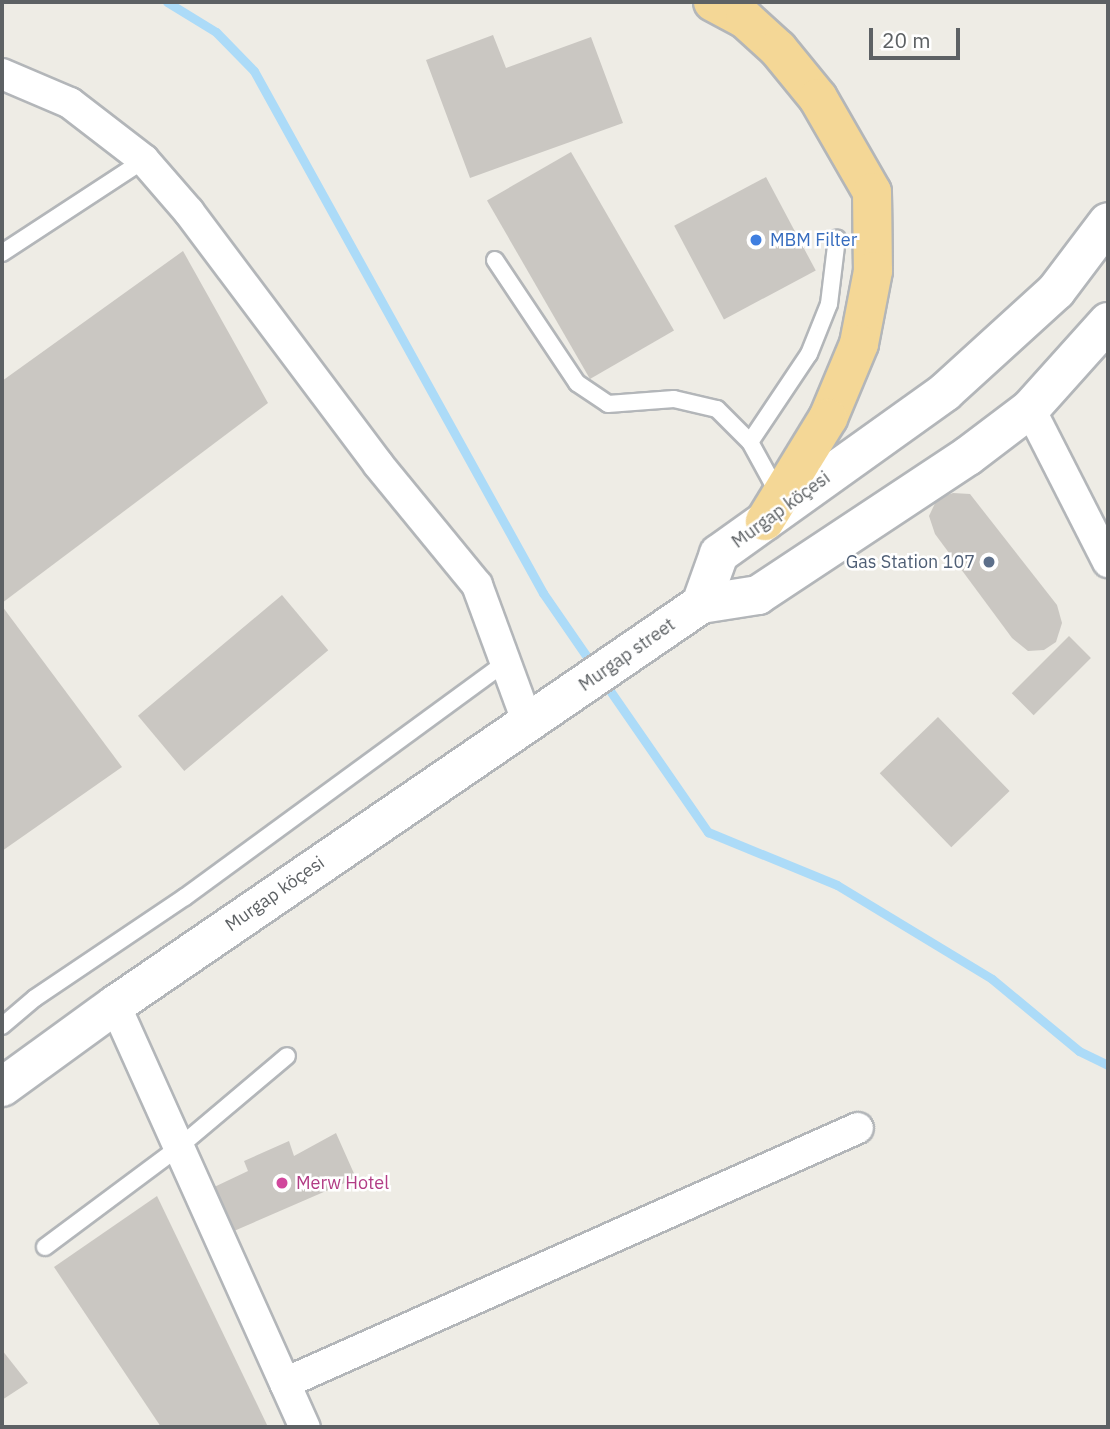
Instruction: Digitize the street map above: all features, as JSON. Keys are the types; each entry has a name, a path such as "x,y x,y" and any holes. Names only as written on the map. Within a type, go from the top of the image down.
{"highway":[{"path":"713,2 745,19 778,50 818,98 872,192 873,271 859,344 828,418 777,507"}],"main road":[{"name":"Murgap köçesi","path":"701,604 719,554 777,507 945,392 1056,291 1108,222"},
{"path":"701,604 758,595 968,456 1030,408 1108,323"},
{"name":"Murgap street","path":"540,714 701,604"},
{"name":"Murgap köçesi","path":"2,1087 115,1004 540,714"}],"street":[{"path":"2,74 70,103 144,160 189,212 378,464 477,585 505,663 540,714"},
{"path":"1030,408 1108,562"},
{"path":"115,1004 305,1427"},
{"path":"285,1383 858,1128"}],"lane":[{"path":"2,253 144,160"},
{"path":"750,442 809,354 829,304 837,238"},
{"path":"495,260 577,383 608,404 674,399 717,409 750,442 777,507"},
{"path":"2,1026 35,998 185,897 505,663"},
{"path":"46,1247 179,1147 287,1056"}],"building":[{"path":"493,35 506,68 591,37 623,123 470,178 426,60"},
{"path":"571,152 674,330 590,379 487,200"},
{"path":"766,177 816,271 724,319 674,226"},
{"path":"183,251 268,403 2,603 2,381"},
{"name":"Gas Station 107","path":"953,493 970,494 1057,605 1062,623 1056,642 1044,650 1028,651 1012,638 935,534 929,516 937,499"},
{"path":"282,595 328,650 184,771 138,716"},
{"path":"2,606 122,767 2,851"},
{"path":"1069,636 1091,658 1034,715 1012,693"},
{"path":"938,717 1010,791 951,847 880,773"},
{"name":"Merw Hotel","path":"336,1133 356,1178 234,1231 210,1189 248,1171 244,1161 289,1141 294,1156"},
{"path":"157,1196 268,1427 161,1427 54,1267"},
{"path":"2,1350 28,1383 2,1400"}],"waterway":[{"path":"167,2 216,32 254,71 543,593 594,667"},
{"path":"604,682 708,832 837,885 992,979 1079,1051 1108,1065"}],"place":[{"name":"MBM Filter","path":"756,240"},
{"name":"Gas Station 107","path":"989,562"},
{"name":"Merw Hotel","path":"282,1183"}]}
